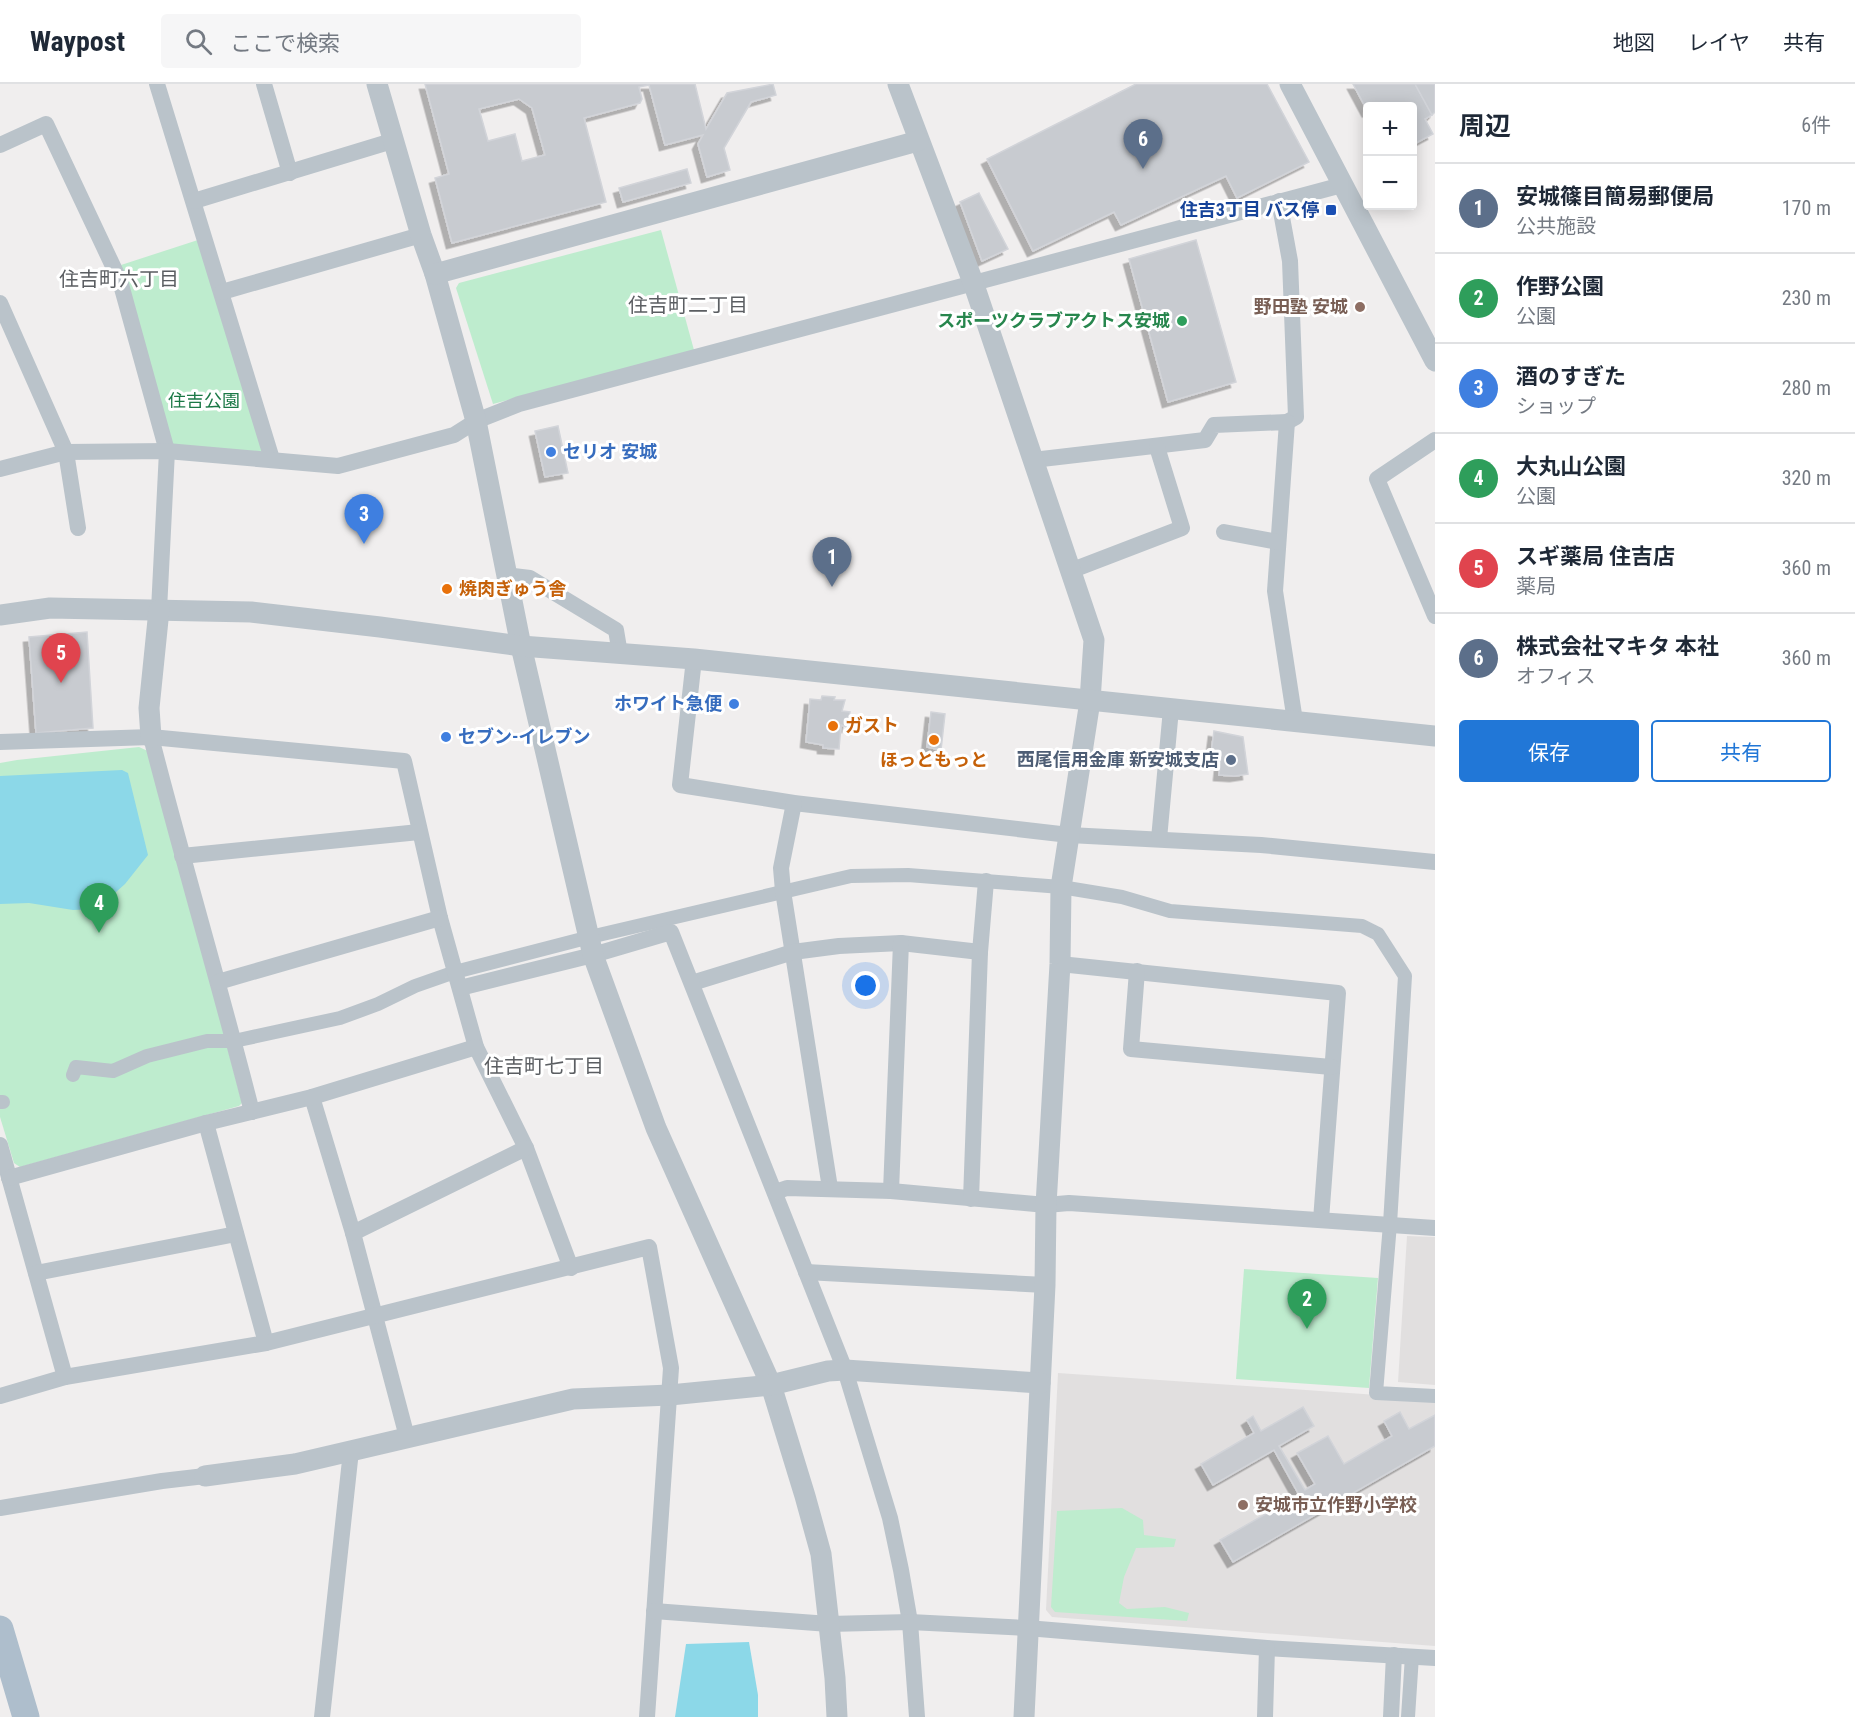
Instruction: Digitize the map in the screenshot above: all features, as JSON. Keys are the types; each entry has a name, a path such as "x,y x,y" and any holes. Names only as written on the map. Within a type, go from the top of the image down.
{"main road":[{"path":"0,1629 26,1717"}],"street":[{"path":"157,84 272,459"},
{"path":"264,84 291,172"},
{"path":"377,84 421,235 435,274 476,421 521,646 591,946 656,1128 771,1385 805,1496 821,1554 837,1717"},
{"path":"898,84 973,282 1094,640 1090,701 1061,887 1060,964 1046,1205 1045,1285 1024,1717"},
{"path":"1290,84 1435,361"},
{"path":"0,145 46,124 120,281 167,451 159,610 149,708 151,736 252,1112"},
{"path":"194,201 393,141"},
{"path":"435,274 918,141"},
{"path":"0,470 66,452 167,451 338,466 454,435 476,421 519,404 1342,185"},
{"path":"1033,460 1205,440 1214,425 1287,422 1296,417 1290,261 1279,201"},
{"path":"222,292 421,235"},
{"path":"0,303 66,452 78,528"},
{"path":"1287,422 1275,591 1295,721"},
{"path":"1435,440 1377,478 1435,616"},
{"path":"1070,571 1182,528 1157,447"},
{"path":"1224,532 1278,542"},
{"path":"507,575 530,578 616,630 620,654"},
{"path":"0,615 50,608 251,612 521,646 694,659 1435,736"},
{"path":"694,659 680,785 794,803 1069,835 1261,845 1435,862"},
{"path":"1159,839 1171,709"},
{"path":"0,742 151,736 404,761 440,918 476,1047 526,1148 572,1268"},
{"path":"794,803 782,868 783,891 830,1188"},
{"path":"182,856 419,832"},
{"path":"460,988 591,946 783,891 850,876 908,875 1061,887 1122,897 1170,911 1362,926 1378,934 1405,976 1390,1224 1376,1393 1435,1396"},
{"path":"971,1199 980,952 986,881"},
{"path":"218,982 440,918"},
{"path":"73,1075 76,1067 113,1071 147,1056 207,1041 234,1041 340,1018 378,1004 415,986 455,972 671,932 845,1370 890,1518 910,1622 916,1717"},
{"path":"692,983 793,952 839,946 901,943 980,952"},
{"path":"891,1191 901,943"},
{"path":"1060,964 1338,993 1321,1220"},
{"path":"1137,971 1131,1049 1331,1067"},
{"path":"9,1178 206,1123 312,1097 476,1047"},
{"path":"312,1097 353,1233 407,1437"},
{"path":"206,1123 266,1343"},
{"path":"0,1145 65,1377"},
{"path":"353,1233 526,1148"},
{"path":"775,1192 787,1188 891,1191 1046,1205 1069,1203 1435,1228"},
{"path":"36,1273 236,1234"},
{"path":"0,1396 65,1377 266,1343 649,1247 671,1368 647,1717"},
{"path":"806,1272 1045,1285"},
{"path":"0,1508 162,1481 295,1464 573,1399 670,1395 771,1385 828,1371 845,1370 1040,1383"},
{"path":"322,1717 351,1451"},
{"path":"654,1611 829,1624 910,1622 1027,1628 1267,1648 1435,1658"},
{"path":"1265,1717 1267,1648"},
{"path":"1391,1717 1394,1655"},
{"path":"1408,1717 1412,1656"}],"shaded area":[{"path":"1407,1236 1435,1237 1435,1385 1398,1382"},
{"name":"安城市立作野小学校","path":"1058,1373 1435,1399 1435,1646 1052,1617 1046,1610"}],"green space":[{"path":"661,230 694,350 493,404 456,288 459,283"},
{"name":"住吉公園","path":"201,239 265,453 170,445 121,265"},
{"path":"139,747 150,752 242,1103 239,1106 20,1167 14,1163 0,1117 0,763"},
{"path":"1244,1269 1378,1278 1369,1388 1236,1379"},
{"path":"1122,1508 1143,1520 1144,1535 1176,1539 1174,1547 1136,1548 1124,1577 1119,1603 1127,1609 1165,1607 1189,1613 1187,1621 1055,1612 1051,1607 1057,1511"}],"water":[{"path":"122,770 128,773 148,855 125,884 97,909 73,910 29,903 0,904 0,776"},
{"path":"749,1642 758,1695 758,1717 675,1717 686,1644"}],"building":[{"path":"425,84 695,84 706,129 727,93 773,84 776,95 751,102 724,148 730,170 707,177 698,144 703,135 665,145 649,85 639,87 642,99 640,103 584,118 606,202 452,243 435,178 449,174","holes":["519,99 532,108 545,155 522,161 515,134 488,141 479,109"]},
{"path":"1136,84 1267,84 1309,162 1237,198 1226,176 1121,225 1114,212 1033,251 987,159"},
{"path":"1353,84 1415,84 1432,115 1425,119 1433,134 1417,142 1417,102 1363,103"},
{"path":"1415,84 1435,84 1435,112 1432,115"},
{"path":"687,169 691,183 623,202 619,188"},
{"path":"979,193 1008,249 982,261 960,202"},
{"name":"スポーツクラブアクトス安城","path":"1196,240 1236,382 1168,402 1129,259"},
{"name":"セリオ 安城","path":"558,426 568,473 545,477 535,431"},
{"path":"87,632 93,728 36,733 29,637"},
{"path":"822,696 835,697 834,700 845,700 842,711 850,712 847,727 841,725 839,749 823,748 823,745 806,742 810,699 821,700"},
{"path":"931,712 945,714 941,750 927,747"},
{"path":"1214,731 1243,737 1248,774 1219,775 1221,756 1211,754"},
{"path":"1303,1407 1314,1426 1279,1446 1305,1490 1315,1484 1297,1453 1328,1436 1344,1464 1392,1436 1384,1421 1400,1412 1409,1429 1435,1415 1435,1446 1233,1562 1220,1540 1299,1495 1274,1450 1213,1485 1201,1464 1254,1433 1247,1420 1253,1416 1261,1431"}],"place":[{"name":"株式会社マキタ 本社","path":"1143,169"},
{"name":"住吉3丁目 バス停","path":"1331,210"},
{"name":"野田塾 安城","path":"1360,307"},
{"name":"スポーツクラブアクトス安城","path":"1182,321"},
{"name":"セリオ 安城","path":"551,452"},
{"name":"酒のすぎた","path":"364,544"},
{"name":"安城篠目簡易郵便局","path":"832,587"},
{"name":"焼肉ぎゅう舎","path":"447,589"},
{"name":"スギ薬局 住吉店","path":"61,683"},
{"name":"ホワイト急便","path":"734,704"},
{"name":"ガスト","path":"833,726"},
{"name":"セブン-イレブン","path":"446,737"},
{"name":"ほっともっと","path":"934,740"},
{"name":"西尾信用金庫 新安城支店","path":"1231,760"},
{"name":"大丸山公園","path":"99,933"},
{"name":"作野公園","path":"1307,1329"},
{"name":"安城市立作野小学校","path":"1243,1505"}],"district":[{"name":"住吉町六丁目","path":"119,279"},
{"name":"住吉町二丁目","path":"688,305"},
{"name":"住吉町七丁目","path":"544,1066"}]}
